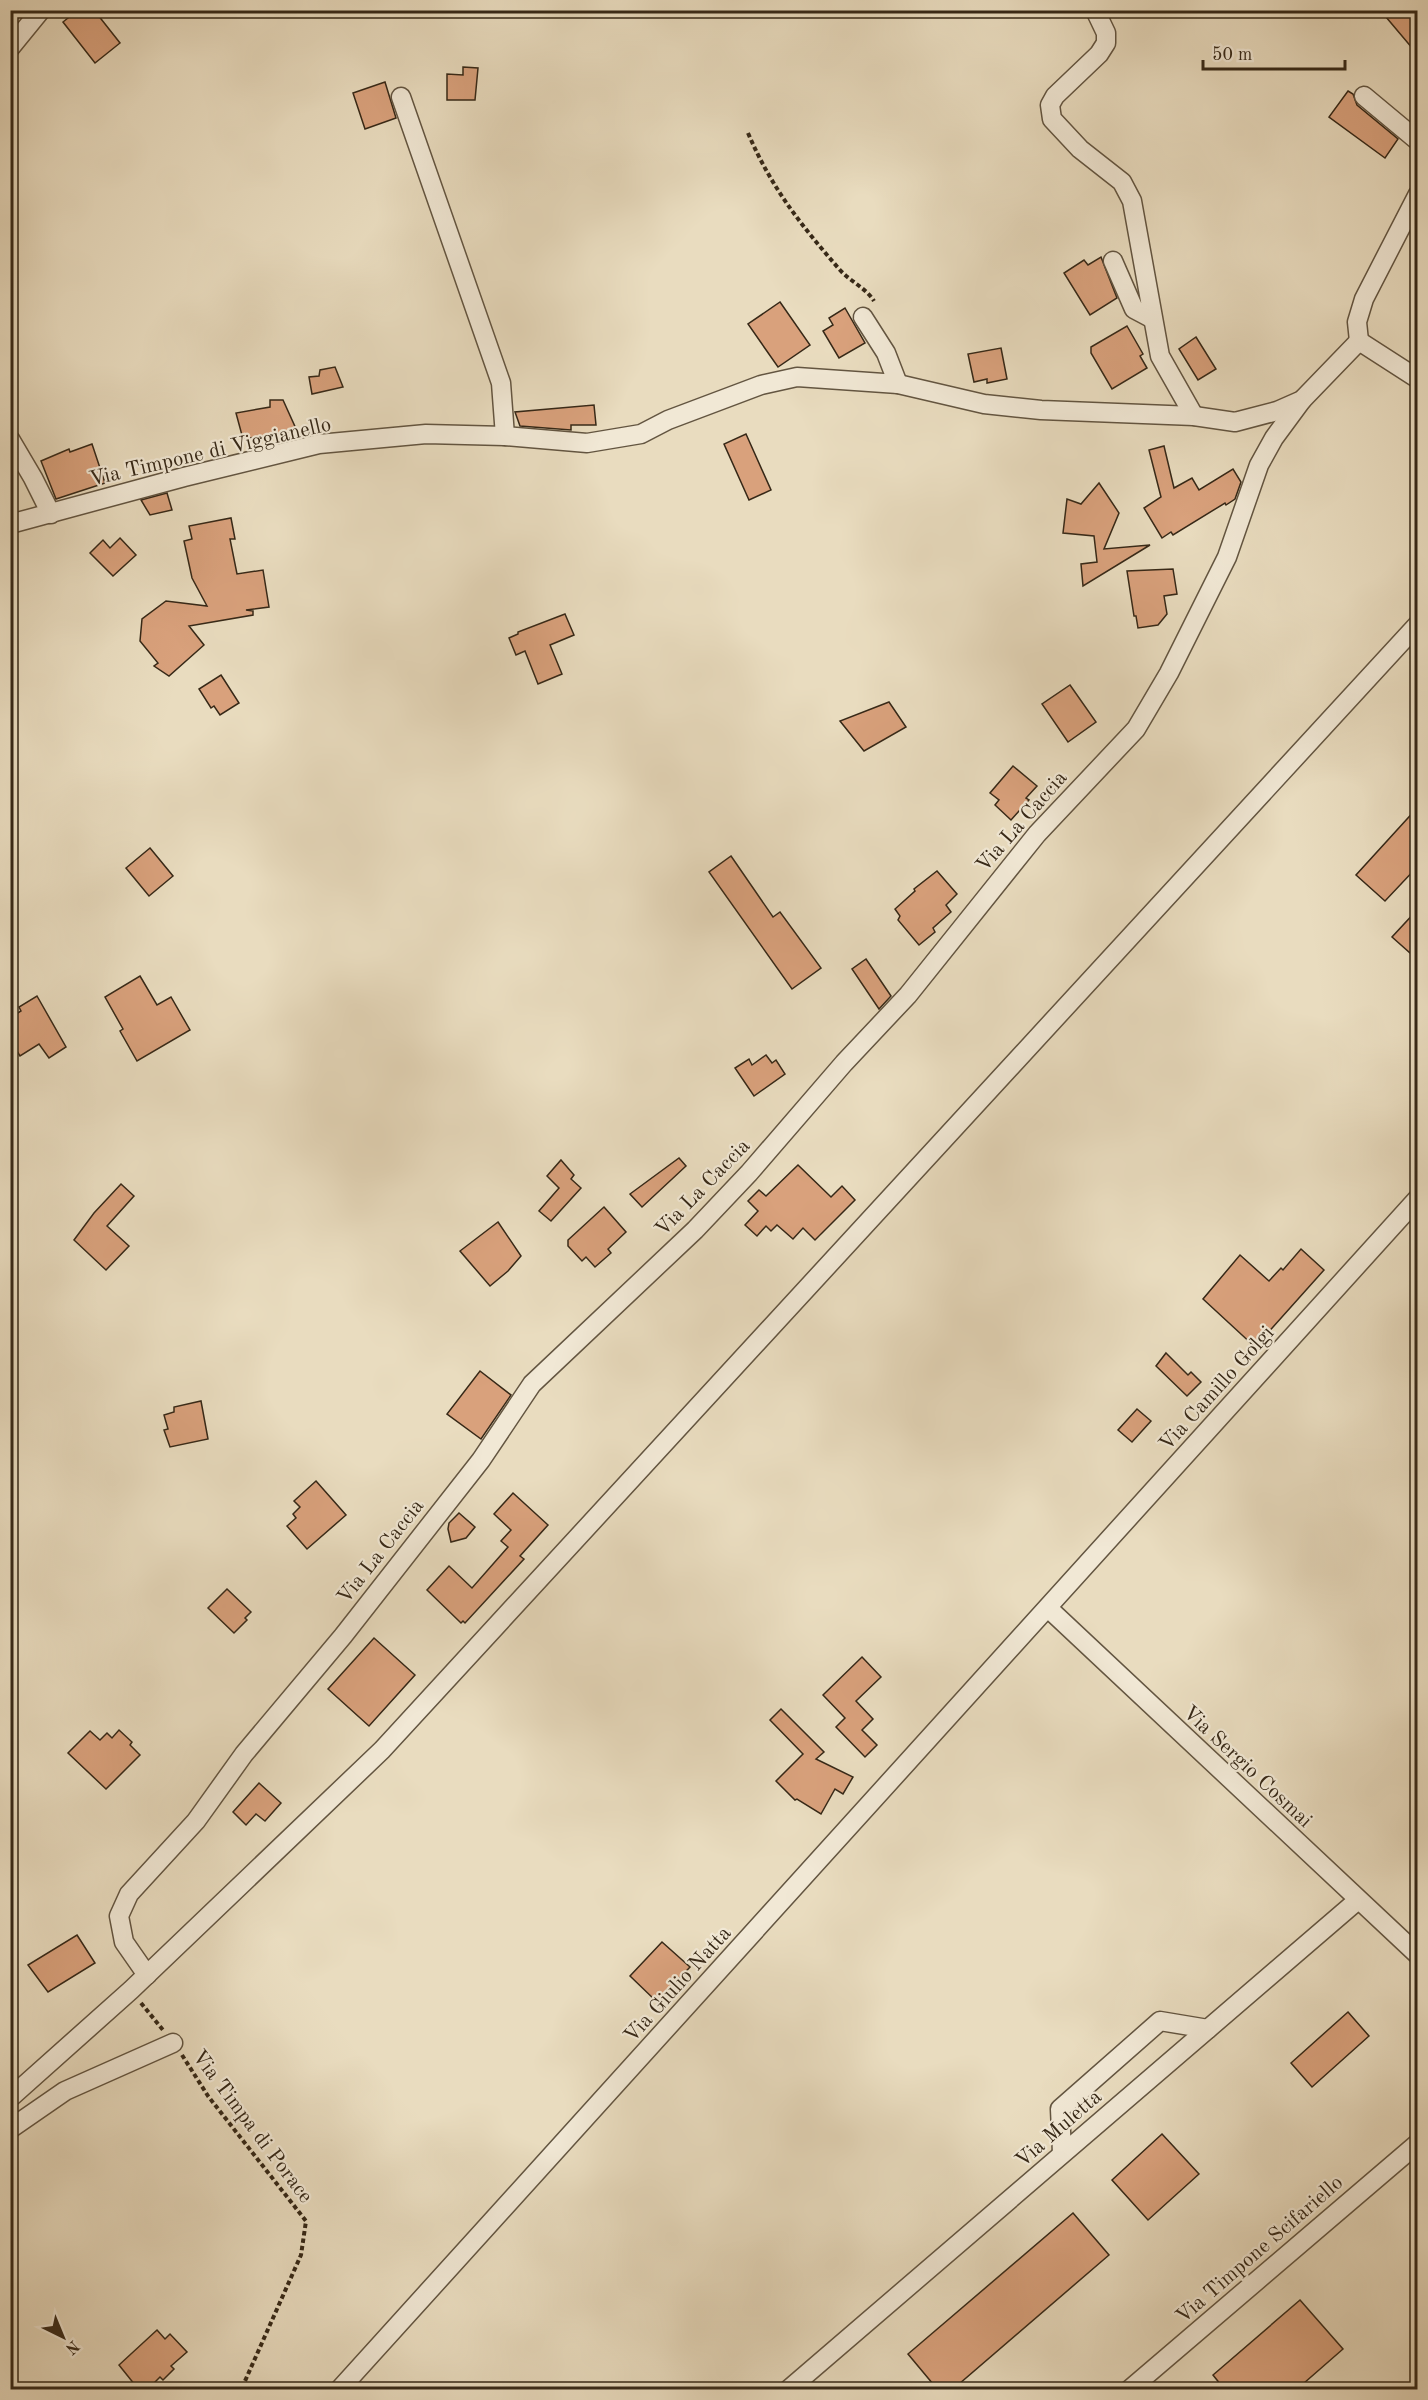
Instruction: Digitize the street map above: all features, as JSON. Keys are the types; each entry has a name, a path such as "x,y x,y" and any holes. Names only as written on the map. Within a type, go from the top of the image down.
{"street":[{"path":"10,48 41,10"},
{"path":"1095,10 1106,33 1106,43 1099,54 1055,96 1050,105 1052,118 1080,148 1122,182 1131,201 1160,357 1194,416"},
{"path":"1364,96 1418,141"},
{"path":"401,97 501,383 505,436"},
{"path":"1418,194 1364,299 1357,322 1359,341 1418,379"},
{"path":"1113,261 1134,309 1151,318"},
{"path":"869,310 898,384"},
{"name":"Via La Caccia","path":"147,1975 124,1942 119,1916 129,1894 196,1821 244,1754 343,1636 481,1460 532,1384 695,1230 749,1173 844,1063 908,995 1037,834 1136,729 1169,673 1227,557 1259,465 1274,438 1302,400 1359,341"},
{"name":"Via Timpone di Viggianello","path":"10,524 184,477 319,444 426,434 505,436 587,443 641,434 668,420 762,385 797,377 898,384 984,404 1041,410 1194,416 1235,422 1277,411 1302,400"},
{"path":"10,439 51,514"},
{"path":"10,2098 131,1990 382,1750 1418,624"},
{"name":"Via Camillo Golgi","path":"1048,1608 1418,1198"},
{"name":"Via Sergio Cosmai","path":"1048,1608 1418,1955"},
{"name":"Via Giulio Natta","path":"339,2390 1048,1608"},
{"name":"Via Muletta","path":"788,2390 1358,1900"},
{"path":"1062,2153 1060,2109 1160,2021 1208,2029"},
{"path":"10,2129 65,2091 173,2043"},
{"name":"Via Timpone Scifariello","path":"1129,2390 1418,2143"}],"path":[{"path":"748,134 764,169 784,201 843,273 869,294 869,310"},
{"name":"Via Timpa di Porace","path":"131,1990 190,2065 208,2096 306,2221 301,2255 240,2390"}],"building":[{"path":"78,10 94,10 120,43 95,63 63,22"},
{"path":"1394,10 1418,10 1418,55 1386,17"},
{"path":"463,67 478,68 475,100 447,100 447,74 463,75"},
{"path":"385,82 396,118 365,129 353,93"},
{"path":"1348,91 1353,94 1357,105 1398,139 1385,158 1329,117"},
{"path":"1101,257 1117,298 1090,315 1064,273 1084,260 1088,265"},
{"path":"780,302 810,345 778,367 748,324"},
{"path":"845,308 865,343 839,358 823,331 833,325 829,318"},
{"path":"1127,326 1143,354 1140,356 1147,368 1112,389 1091,353 1091,347"},
{"path":"1196,337 1216,369 1198,380 1179,349"},
{"path":"1001,348 1007,379 987,383 987,379 974,382 968,354"},
{"path":"335,367 343,387 312,394 309,377 319,376 320,370"},
{"path":"270,400 283,400 297,431 243,439 236,413 270,407"},
{"path":"594,405 596,425 571,425 571,430 520,426 515,412"},
{"path":"746,434 771,490 749,500 724,444"},
{"path":"92,444 105,483 56,499 41,461 69,449 70,452"},
{"path":"1164,446 1174,488 1192,478 1199,490 1233,469 1241,482 1235,499 1173,535 1171,532 1162,538 1144,508 1161,497 1149,450"},
{"path":"1099,483 1119,513 1104,549 1150,545 1083,586 1081,564 1097,562 1094,536 1063,533 1067,499 1081,504"},
{"path":"167,493 172,510 150,515 141,500"},
{"path":"231,518 235,539 230,539 237,574 263,570 269,607 246,610 253,611 253,615 189,626 204,645 169,676 154,666 158,663 140,641 142,619 166,601 207,606 192,578 184,541 192,539 189,526"},
{"path":"120,538 136,555 113,576 90,553 103,540 110,548"},
{"path":"1173,569 1177,594 1164,596 1167,614 1158,625 1138,628 1127,571"},
{"path":"565,614 574,635 550,645 562,674 538,684 525,651 516,655 509,638 518,632"},
{"path":"221,675 239,703 220,715 214,706 211,708 199,689"},
{"path":"1070,685 1096,722 1068,742 1042,704"},
{"path":"889,702 906,727 864,751 840,721"},
{"path":"1013,766 1037,786 1026,798 1029,800 1011,820 995,805 999,800 990,793"},
{"path":"1418,807 1418,866 1385,901 1356,875"},
{"path":"150,848 173,876 149,896 126,868"},
{"path":"731,856 773,917 780,912 821,968 792,989 709,872"},
{"path":"937,871 957,894 946,905 951,912 933,928 935,932 919,945 898,920 900,916 895,909 915,891 914,889"},
{"path":"1418,909 1418,960 1392,937"},
{"path":"866,959 891,996 879,1009 852,969"},
{"path":"140,976 157,1005 171,997 190,1030 137,1061 105,997"},
{"path":"37,996 66,1047 49,1058 39,1044 20,1056 10,1040 10,1018 21,1011 19,1007"},
{"path":"766,1055 772,1063 776,1060 785,1074 754,1096 735,1068 749,1059 752,1065"},
{"path":"679,1158 686,1166 642,1207 630,1194"},
{"path":"561,1160 574,1175 571,1179 581,1188 551,1221 539,1211 559,1188 547,1176"},
{"path":"798,1165 831,1197 842,1186 855,1200 815,1240 803,1228 793,1239 777,1225 771,1231 766,1226 757,1236 745,1225 758,1211 748,1201 759,1190 766,1196"},
{"path":"121,1184 134,1196 107,1226 129,1246 106,1270 74,1240 94,1213"},
{"path":"604,1207 626,1232 608,1249 611,1253 595,1267 586,1257 582,1261 568,1246 568,1240"},
{"path":"498,1222 521,1256 490,1286 460,1251"},
{"path":"1301,1249 1324,1270 1255,1347 1203,1299 1240,1255 1269,1281 1281,1268 1283,1270"},
{"path":"1166,1353 1188,1375 1191,1372 1201,1382 1187,1396 1156,1366"},
{"path":"480,1371 511,1395 481,1439 447,1414"},
{"path":"201,1401 208,1439 170,1447 164,1430 168,1429 164,1415 174,1412 174,1407"},
{"path":"1137,1409 1151,1421 1132,1442 1118,1430"},
{"path":"316,1481 346,1515 307,1549 287,1526 296,1518 293,1514 300,1507 294,1501"},
{"path":"513,1493 548,1525 520,1556 524,1559 465,1623 463,1621 461,1623 427,1590 449,1566 472,1588 508,1547 501,1541 511,1530 494,1514"},
{"path":"459,1513 475,1527 466,1538 451,1542 449,1523"},
{"path":"227,1589 251,1612 245,1618 247,1620 234,1633 208,1608"},
{"path":"374,1638 415,1675 369,1726 328,1689"},
{"path":"862,1657 881,1677 856,1701 873,1719 862,1730 877,1745 865,1757 836,1727 845,1718 823,1695"},
{"path":"781,1709 824,1752 816,1759 853,1777 843,1794 835,1789 821,1814 797,1799 795,1800 776,1781 803,1754 770,1720"},
{"path":"119,1730 132,1742 130,1745 140,1755 106,1789 68,1753 90,1731 100,1740 107,1733 112,1738"},
{"path":"259,1783 281,1803 265,1821 256,1814 246,1825 233,1812"},
{"path":"77,1935 95,1963 48,1992 28,1965"},
{"path":"662,1942 690,1967 657,2002 630,1976"},
{"path":"1348,2012 1369,2036 1312,2087 1291,2063"},
{"path":"1162,2134 1199,2174 1148,2220 1112,2180"},
{"path":"1073,2213 1109,2255 952,2390 938,2390 908,2354"},
{"path":"1300,2300 1343,2349 1296,2390 1225,2390 1213,2375"},
{"path":"157,2330 165,2339 170,2334 187,2352 171,2366 174,2369 163,2380 160,2377 147,2390 139,2390 119,2365"}]}
